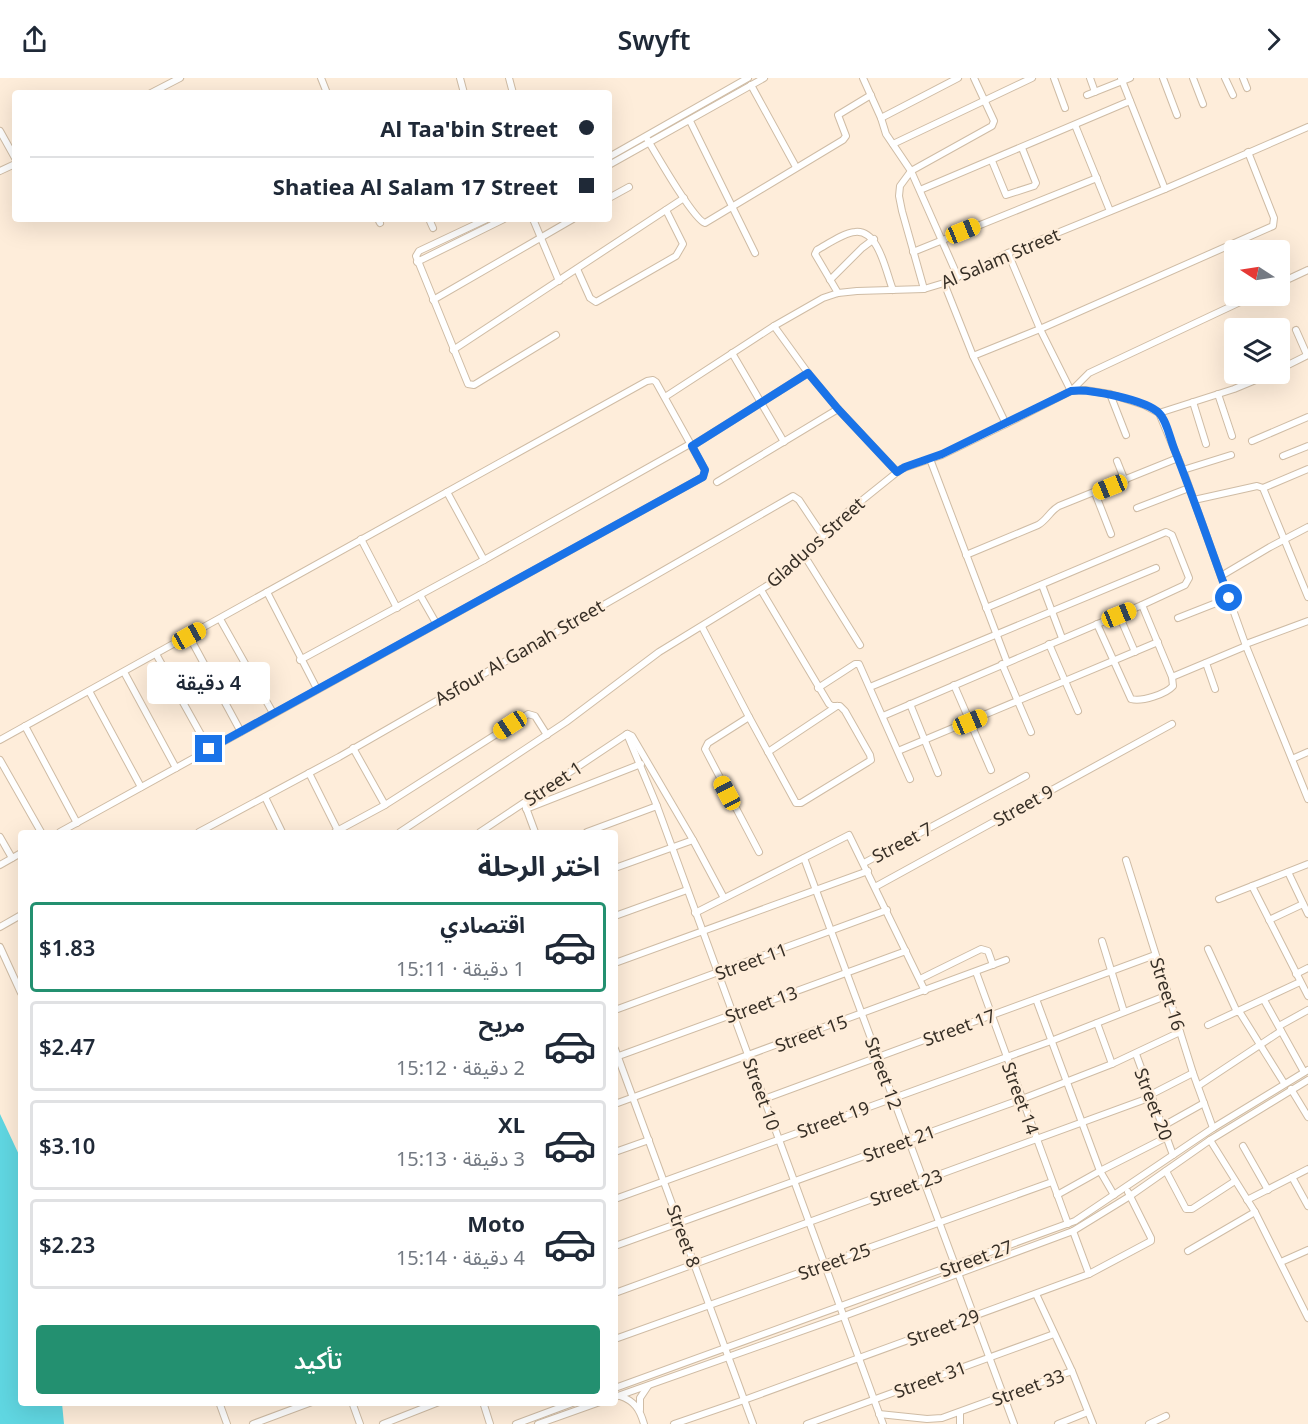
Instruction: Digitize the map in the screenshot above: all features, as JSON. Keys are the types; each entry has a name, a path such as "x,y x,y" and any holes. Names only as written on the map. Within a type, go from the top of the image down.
{"street":[{"path":"157,90 180,78"},
{"path":"612,163 748,78"},
{"path":"612,156 690,121 764,78"},
{"path":"863,78 872,95 886,134 911,171 958,276"},
{"path":"881,118 958,78"},
{"path":"924,289 898,196 903,180 911,171 990,129 994,121 974,78"},
{"path":"893,144 1032,78"},
{"path":"1054,78 1065,108"},
{"path":"1090,78 1095,92"},
{"path":"1087,95 1130,78"},
{"path":"1163,78 1177,115"},
{"path":"1193,78 1203,104"},
{"path":"1225,78 1233,95"},
{"path":"1243,78 1247,88"},
{"path":"1121,80 1165,189"},
{"path":"751,85 796,167"},
{"path":"648,140 684,198 700,221 704,223 844,139 846,136 838,115 872,95"},
{"path":"920,190 1130,101"},
{"path":"690,121 755,253"},
{"path":"1075,125 1110,212"},
{"name":"Al Salam Street","path":"665,397 816,301 838,293 924,289 944,283 1308,127"},
{"path":"0,131 12,153"},
{"path":"992,160 1006,195 1034,186 1036,183 1022,148"},
{"path":"974,356 1273,226 1274,218 1248,152"},
{"path":"913,252 1097,178"},
{"path":"612,196 629,187"},
{"path":"453,350 684,198"},
{"path":"577,269 590,298 596,302 676,256 683,244 666,210"},
{"path":"430,222 433,228"},
{"path":"475,222 419,250 416,254 417,262 468,384 472,386 556,335"},
{"path":"417,262 498,222"},
{"path":"534,222 559,281"},
{"path":"433,300 568,222"},
{"path":"838,293 815,256 815,251 853,232 865,233 874,239 893,290"},
{"path":"830,280 874,239"},
{"path":"1008,254 1040,329 1071,391 1085,390 1110,394 1144,405 1159,413 1190,488 1246,645 1308,799"},
{"path":"1290,278 1308,270"},
{"path":"944,283 974,356 1006,424"},
{"name":"Gladuos Street","path":"403,830 547,735 660,652 778,579 861,500 897,472 1006,424 1071,391 1089,373 1232,306"},
{"path":"774,326 838,409 897,472"},
{"path":"1290,364 1308,355 1296,330"},
{"path":"732,353 784,442"},
{"path":"300,660 691,445 808,373"},
{"path":"0,740 649,380 656,382 705,470 703,477 64,830"},
{"path":"1159,413 1247,384"},
{"path":"1110,394 1126,435"},
{"path":"1218,394 1232,436"},
{"path":"1193,402 1206,444"},
{"path":"717,482 838,409"},
{"path":"1252,441 1308,417"},
{"path":"1283,456 1308,446"},
{"path":"1183,470 1231,455"},
{"path":"966,555 1038,525 1054,509 1178,458"},
{"path":"930,459 997,634 1004,663 1031,732"},
{"path":"1117,461 1125,481"},
{"path":"1194,501 1257,486 1263,488 1308,469"},
{"path":"1137,508 1190,488"},
{"path":"1263,488 1308,597"},
{"path":"447,492 484,560"},
{"path":"1095,493 1111,534"},
{"name":"Asfour Al Ganah Street","path":"204,830 309,773 793,496 799,500 823,536"},
{"path":"1221,576 1308,527"},
{"path":"883,716 1142,605 1185,585 1189,580 1189,574 1172,535 1169,532 1162,532 986,608"},
{"path":"361,539 398,608"},
{"path":"804,555 860,645"},
{"path":"870,687 1156,568"},
{"path":"1042,585 1062,638"},
{"path":"702,627 793,799 798,804 868,762 871,760 870,755 843,708 829,704 818,688 762,590"},
{"path":"267,592 300,660 317,689"},
{"path":"420,595 436,623"},
{"path":"1178,618 1229,598"},
{"path":"1097,624 1128,696 1133,700 1172,688 1172,677 1142,605"},
{"path":"1119,615 1135,652"},
{"path":"220,619 273,713"},
{"path":"1172,677 1308,621"},
{"path":"189,636 240,732"},
{"path":"898,751 1158,642"},
{"path":"1049,644 1078,711"},
{"path":"156,654 209,749"},
{"path":"1206,663 1215,689"},
{"path":"818,688 855,664 859,664 910,779"},
{"path":"124,672 176,768"},
{"path":"954,685 991,770"},
{"path":"89,691 141,787"},
{"path":"910,704 938,772"},
{"path":"768,752 837,706"},
{"path":"341,830 385,805 528,714 535,716 547,735"},
{"path":"749,717 708,743 705,749 759,852"},
{"name":"Street 9","path":"875,887 1172,724"},
{"path":"25,726 77,823"},
{"path":"627,734 632,736 724,898"},
{"name":"Street 10","path":"627,734 657,806 883,1424"},
{"name":"Street 1","path":"483,830 525,806 627,734"},
{"path":"353,748 385,805"},
{"path":"1292,759 1308,752"},
{"path":"0,760 40,830"},
{"path":"534,830 525,806 641,764"},
{"path":"309,773 336,830"},
{"name":"Street 7","path":"695,913 849,835 864,863 1026,776"},
{"path":"265,796 281,830"},
{"path":"592,830 657,806"},
{"path":"0,837 12,858"},
{"path":"618,867 693,840"},
{"path":"0,865 18,855"},
{"name":"Street 12","path":"804,858 1014,1424"},
{"name":"Street 16","path":"1126,860 1193,1073 1213,1128"},
{"path":"864,863 925,991"},
{"path":"1220,899 1308,864"},
{"path":"618,962 868,871"},
{"path":"1288,872 1308,914"},
{"path":"1252,886 1308,996"},
{"path":"618,915 687,890"},
{"path":"1269,920 1303,904"},
{"name":"Street 11","path":"618,1009 886,910"},
{"path":"0,927 18,917"},
{"path":"1102,941 1124,1012"},
{"path":"0,947 18,986"},
{"path":"920,979 981,949 988,951 993,965"},
{"path":"1208,949 1238,1011 1284,1083"},
{"name":"Street 13","path":"618,1055 906,951"},
{"name":"Street 17","path":"764,1099 1155,955"},
{"name":"Street 15","path":"618,1103 1006,960"},
{"path":"1296,974 1308,968"},
{"name":"Street 14","path":"976,972 1068,1224"},
{"path":"1208,1024 1300,981"},
{"name":"Street 19","path":"618,1198 1051,1041 1168,995"},
{"path":"1036,999 1100,1171 1114,1195"},
{"path":"1263,999 1306,1071"},
{"path":"1198,1086 1308,1010"},
{"path":"1097,1023 1112,1064"},
{"name":"Street 21","path":"618,1245 1022,1099 1136,1054 1180,1032"},
{"name":"Street 20","path":"1136,1054 1173,1155"},
{"name":"Street 8","path":"618,1061 753,1424"},
{"name":"Street 27","path":"618,1387 1068,1224 1087,1214 1213,1128 1306,1071"},
{"name":"Street 23","path":"618,1292 1082,1124 1151,1096 1193,1073"},
{"name":"Street 27","path":"618,1397 1073,1231 1130,1196 1210,1140 1308,1080"},
{"path":"1291,1089 1308,1117"},
{"path":"1162,1126 1204,1103"},
{"path":"1057,1195 1167,1137"},
{"path":"618,1151 649,1140"},
{"path":"1210,1140 1255,1212 1307,1315"},
{"path":"1244,1146 1268,1190"},
{"path":"1247,1200 1308,1169"},
{"path":"1166,1171 1186,1209 1192,1209 1235,1181"},
{"path":"1292,1177 1308,1206"},
{"name":"Street 25","path":"618,1338 1052,1182"},
{"name":"Street 29","path":"674,1424 1089,1274 1151,1241 1126,1187"},
{"path":"1188,1251 1255,1212"},
{"path":"1073,1231 1089,1274"},
{"path":"1281,1262 1308,1250"},
{"path":"1036,1294 1072,1371 1093,1424"},
{"name":"Street 31","path":"807,1424 1054,1334"},
{"name":"Street 33","path":"879,1414 942,1418 1072,1371"},
{"path":"640,1413 640,1398 648,1386"},
{"path":"618,1397 633,1402 644,1424"},
{"path":"220,1406 227,1424"},
{"path":"253,1424 301,1406"},
{"path":"353,1406 360,1424"},
{"path":"383,1424 429,1406"},
{"path":"484,1406 490,1424"},
{"path":"516,1424 564,1406"},
{"path":"538,1424 551,1422 590,1406"},
{"path":"960,1412 960,1424"},
{"path":"1058,1424 1088,1412"},
{"path":"1149,1424 1166,1416"}],"water":[{"path":"0,1114 18,1153 18,1406 62,1406 64,1424 0,1424"}],"route":[{"path":"209,749 703,477 705,470 692,446 808,373 897,472 942,454 1071,391 1085,390 1110,394 1155,410 1162,418 1183,470 1229,598"}]}
